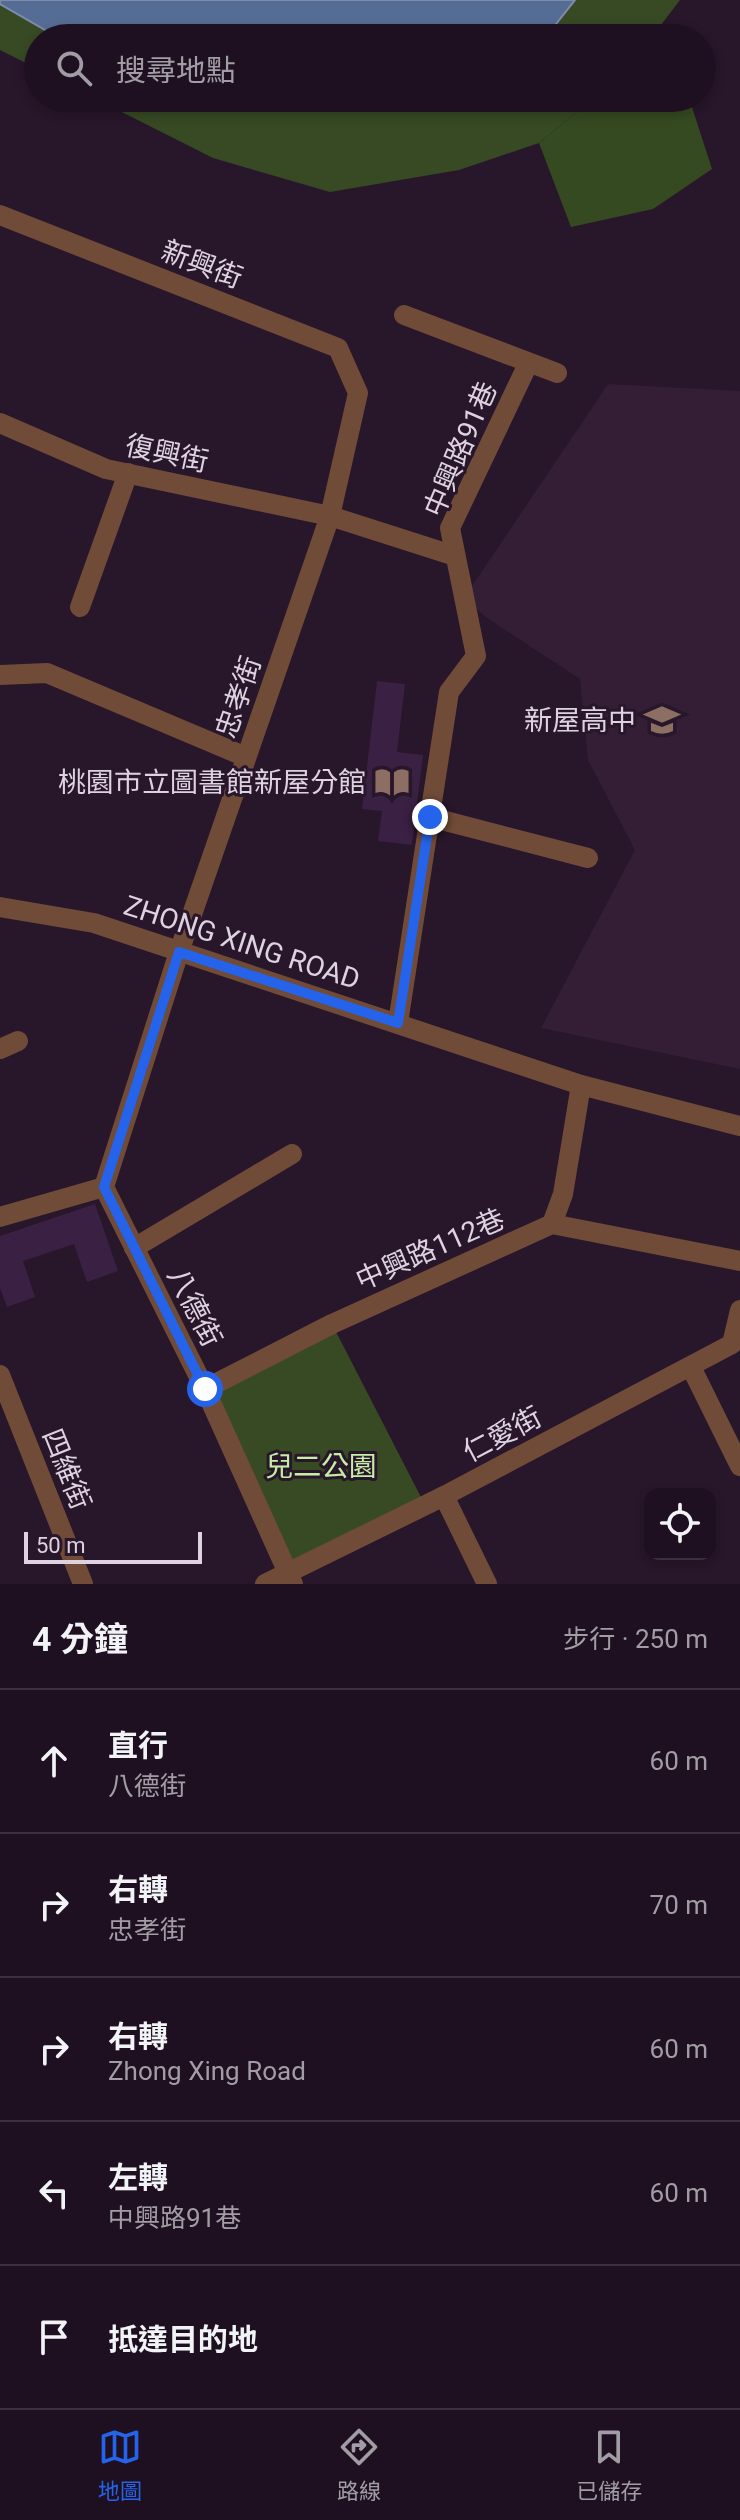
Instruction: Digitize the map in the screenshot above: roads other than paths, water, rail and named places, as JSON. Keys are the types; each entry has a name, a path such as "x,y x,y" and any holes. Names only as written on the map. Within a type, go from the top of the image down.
{"street":[{"name":"新興街","path":"0,215 338,348 358,393"},
{"path":"404,315 557,373"},
{"name":"中興路91巷","path":"398,1023 449,692 476,656 450,528 528,364"},
{"name":"忠孝街","path":"104,1187 179,952 330,516 358,393"},
{"name":"復興街","path":"0,423 106,469 330,516 455,556"},
{"path":"80,607 128,473"},
{"path":"0,675 47,673 246,757"},
{"path":"430,817 588,858"},
{"name":"ZHONG XING ROAD","path":"0,907 94,923 581,1085 740,1126"},
{"path":"581,1085 563,1194 552,1224 740,1261"},
{"path":"134,1248 292,1154"},
{"path":"0,1217 104,1187"},
{"name":"八德街","path":"104,1187 205,1389 290,1579"},
{"name":"中興路112巷","path":"205,1389 332,1324 552,1224"},
{"name":"仁愛街","path":"265,1584 290,1579 732,1344 740,1310"},
{"path":"691,1367 740,1466"},
{"name":"四維街","path":"0,1375 83,1584"},
{"path":"444,1496 487,1584"}],"water":[{"path":"0,0 575,0 556,24 35,24 0,4"}],"place":[{"name":"新屋高中","path":"662,720"},
{"name":"桃園市立圖書館新屋分館","path":"392,782"}],"park label":[{"name":"兒二公園","path":"321,1466"}]}
